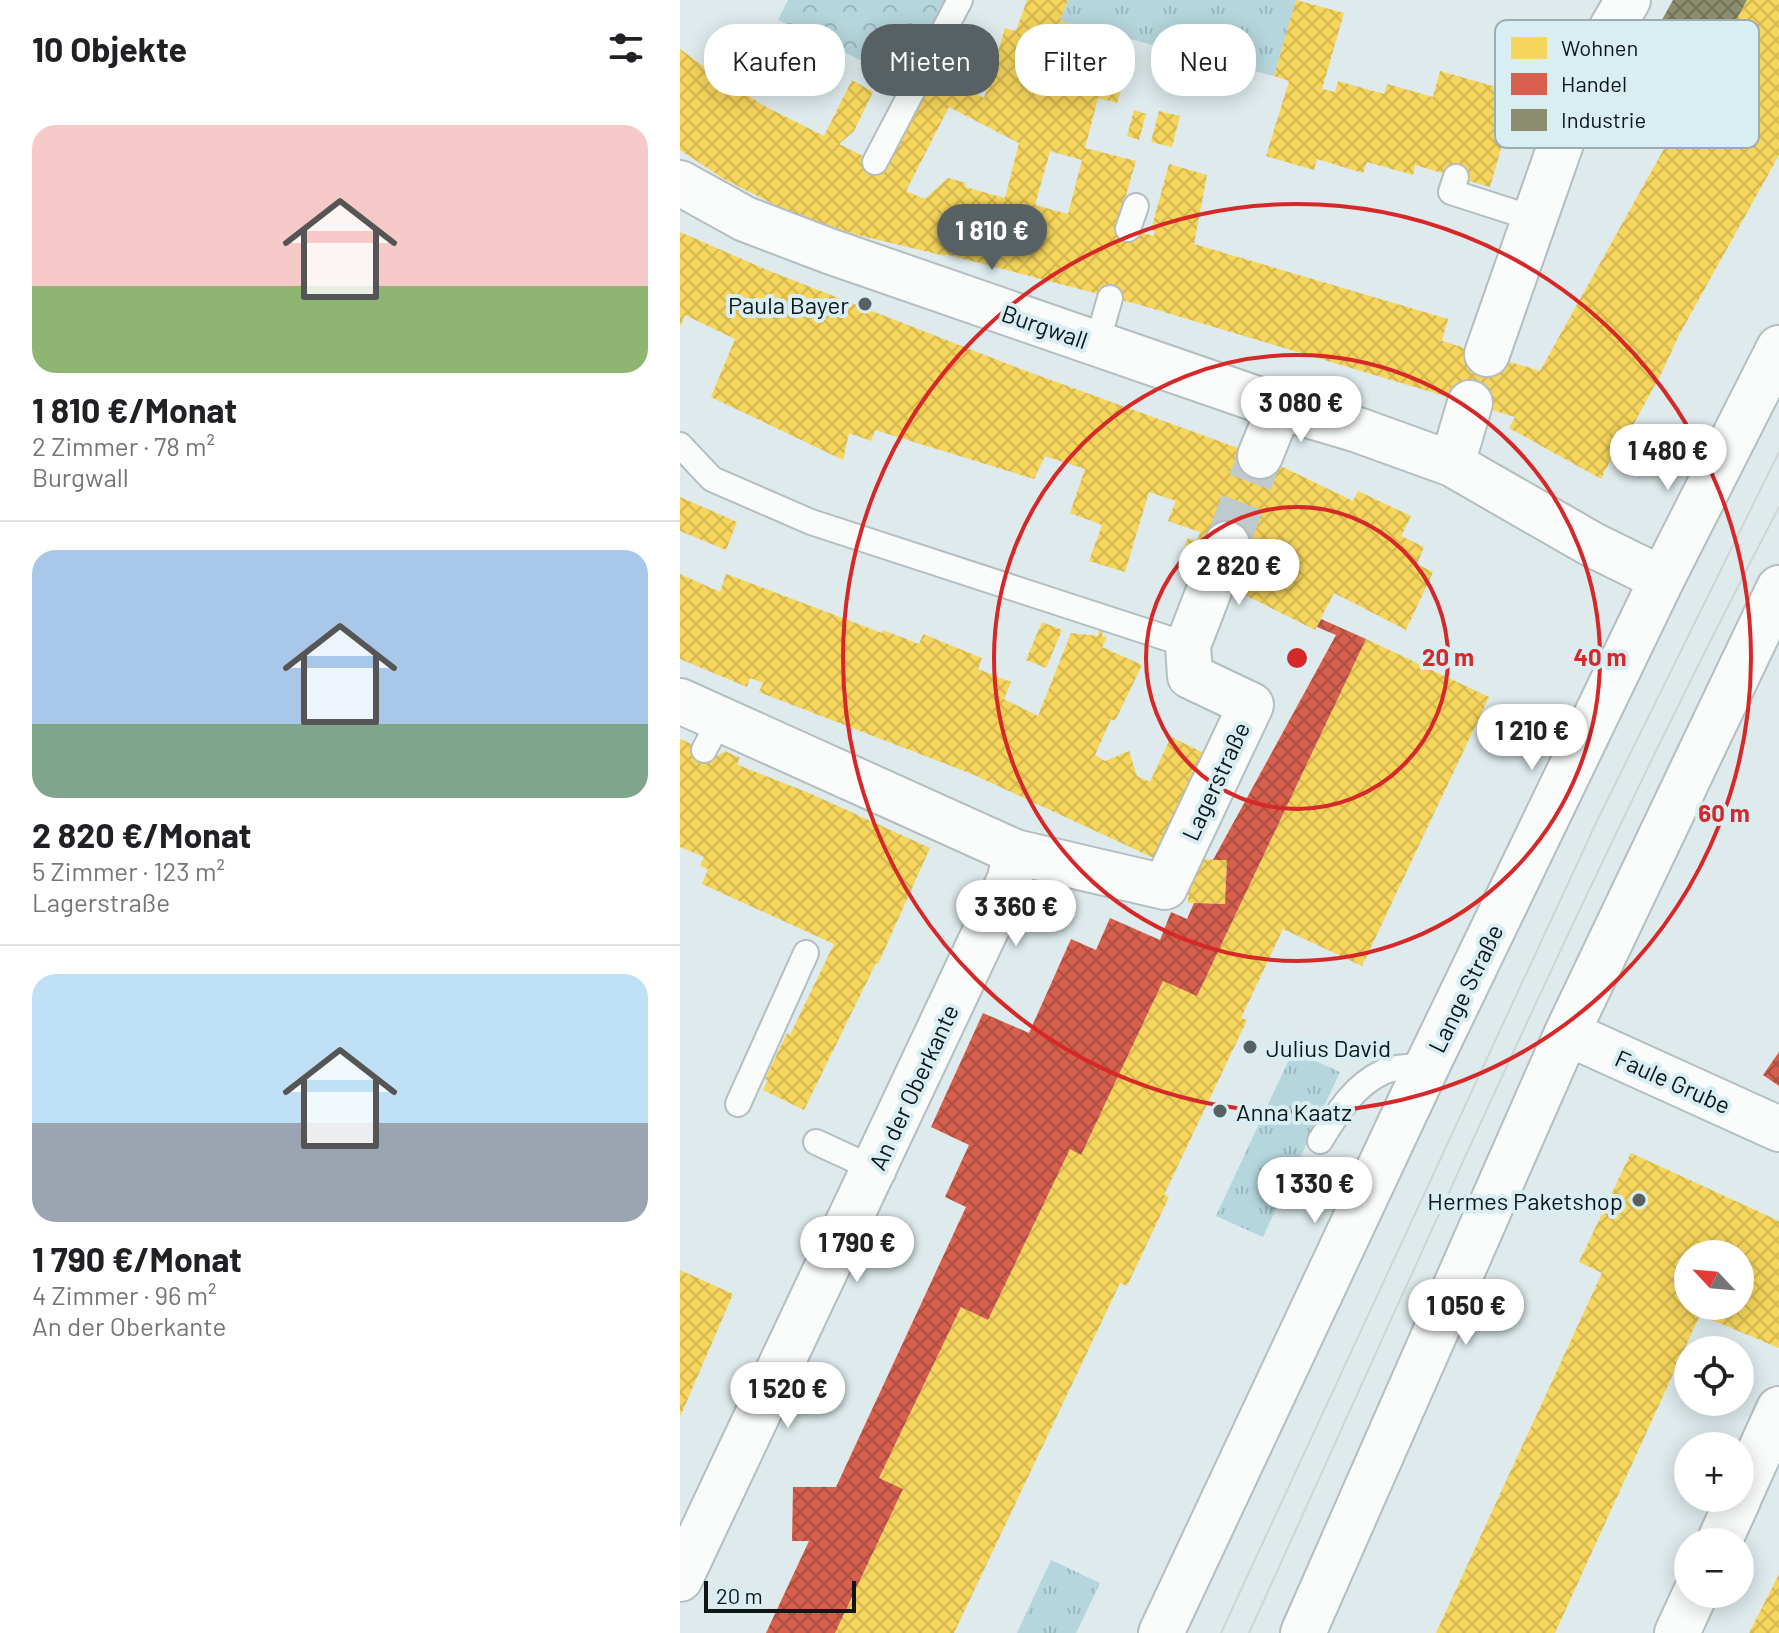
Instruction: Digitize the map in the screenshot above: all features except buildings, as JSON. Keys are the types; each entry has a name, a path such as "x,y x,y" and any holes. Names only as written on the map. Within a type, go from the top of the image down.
{"street":[{"path":"1616,20 1628,0"},
{"path":"1487,354 1560,148"},
{"name":"Burgwall","path":"680,183 745,219 834,240 1097,344 1452,464 1593,545 1662,579"},
{"name":"Lange Straße","path":"1161,1633 1427,1066 1662,579 1779,348"},
{"path":"1452,464 1470,403"},
{"path":"1260,456 1280,407"},
{"path":"1188,645 1227,544"},
{"path":"1303,1633 1567,1033 1779,588"},
{"name":"Lagerstraße","path":"680,701 712,735 1015,852 1165,887 1251,705 1190,676 1188,645"},
{"name":"An der Oberkante","path":"680,1579 695,1507 883,1173 1010,879 1015,852"},
{"name":"Faule Grube","path":"1567,1033 1779,1129"},
{"path":"1754,1479 1779,1409"},
{"path":"1677,1633 1689,1608"}],"lane":[{"path":"875,162 960,0"},
{"path":"1456,177 1451,192 1535,219"},
{"path":"1097,344 1110,298"},
{"path":"680,445 712,479 811,522 1188,645"},
{"path":"738,1104 806,953"},
{"path":"1320,1141 1345,1101 1366,1083 1385,1071 1427,1066"},
{"path":"816,1142 883,1173"}],"green space":[{"path":"788,0 945,0 933,24 861,24 861,61 845,53 845,24 786,24 778,20"},
{"path":"1068,0 1296,0 1274,76 1256,71 1256,24 1151,24 1151,44 1135,40 1135,24 1072,24 1060,21"},
{"path":"1293,1051 1340,1072 1263,1237 1216,1216"},
{"path":"1051,1560 1100,1583 1076,1633 1017,1633"}],"tunnel":[{"path":"1227,544 1260,456"}],"tram line":[{"path":"1221,1633 1596,823 1779,452"},
{"path":"1249,1633 1572,926 1779,507"}],"place":[{"name":"Paula Bayer","path":"865,304"},
{"name":"Julius David","path":"1250,1047"},
{"name":"Anna Kaatz","path":"1220,1111"},
{"name":"Hermes Paketshop","path":"1639,1200"}]}
